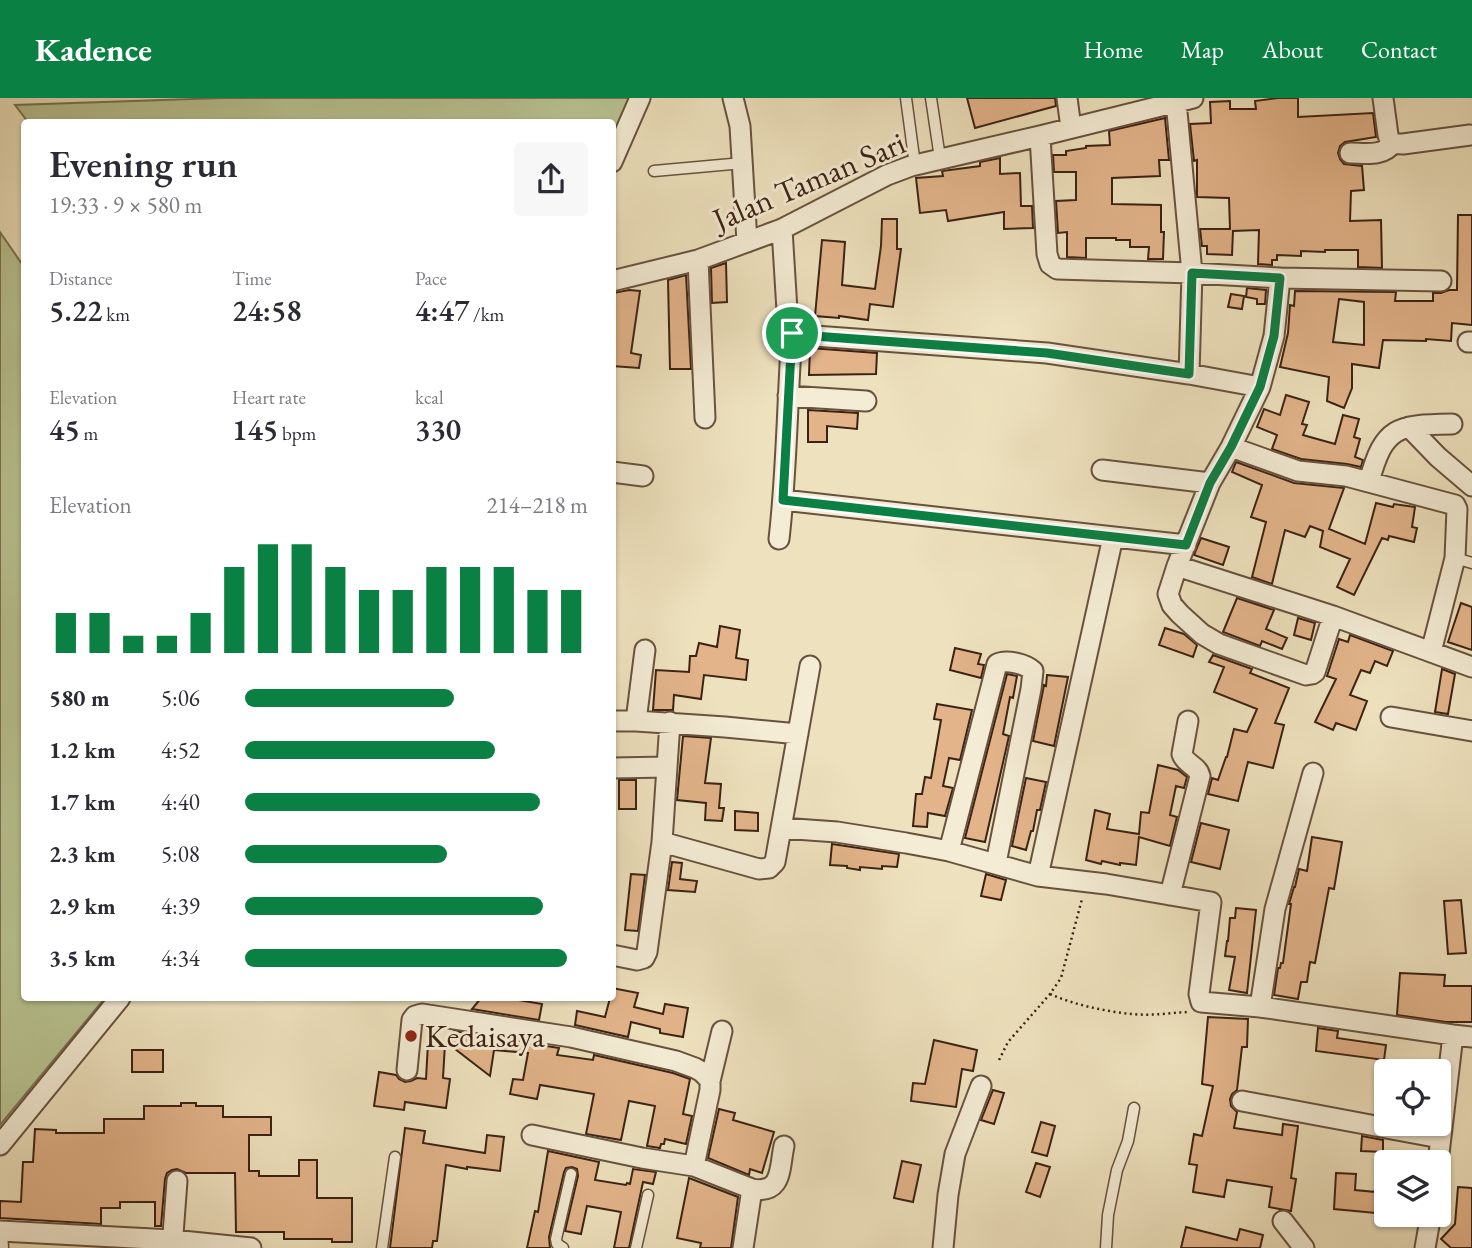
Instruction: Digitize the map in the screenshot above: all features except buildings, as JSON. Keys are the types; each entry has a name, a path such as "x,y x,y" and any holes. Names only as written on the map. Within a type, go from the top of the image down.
{"street":[{"path":"616,153 640,98"},
{"path":"733,98 740,126 747,242"},
{"path":"1067,98 1071,128"},
{"path":"1383,98 1388,135 1393,143 1404,144 1470,135"},
{"path":"1185,100 1192,273 1189,374"},
{"name":"Jalan Taman Sari","path":"616,280 698,260 782,229 887,175 915,165 1185,100"},
{"path":"1040,136 1047,254 1053,267 1062,271 1441,281"},
{"path":"1350,153 1377,153 1391,148 1393,143"},
{"path":"779,539 787,454 792,333 788,327 782,229"},
{"path":"698,260 705,418"},
{"path":"1280,278 1274,336 1260,387 1210,483 1177,566 1168,597 1171,605 1207,638 1310,675 1315,672 1333,616"},
{"path":"792,333 1047,353 1260,387"},
{"path":"788,396 866,401"},
{"path":"1369,482 1375,460 1386,440 1395,432 1409,427 1452,424"},
{"path":"1409,427 1472,486"},
{"path":"1231,447 1298,471 1346,477 1455,505 1464,561 1431,652"},
{"path":"1102,470 1210,483"},
{"path":"616,473 643,477"},
{"path":"783,500 1186,545"},
{"path":"1038,876 1113,537"},
{"path":"1177,566 1333,616 1472,667"},
{"path":"636,721 645,650"},
{"path":"949,851 997,664 1003,662 1030,667 1033,671 1031,689 996,863"},
{"path":"662,842 760,869 769,868 775,862 810,666"},
{"path":"1391,718 1472,730"},
{"path":"616,721 670,722 798,734"},
{"path":"1170,895 1200,776 1198,771 1184,760 1182,754 1188,721"},
{"path":"616,956 637,960 644,958 647,952 662,842 670,722"},
{"path":"616,768 667,767"},
{"path":"1260,1007 1276,909 1313,773"},
{"path":"781,828 855,835 949,851 1038,876 1211,901 1199,994 1201,1002 1260,1007 1463,1036 1439,1150"},
{"path":"0,1145 118,1001"},
{"path":"407,1070 412,1020 417,1015 430,1014 571,1037 676,1061 702,1072 709,1081"},
{"path":"694,1166 709,1096 709,1081 722,1031"},
{"path":"943,1248 955,1154 981,1086"},
{"path":"1242,1101 1440,1138"},
{"path":"532,1135 694,1166 752,1189 766,1190 776,1184 784,1146"},
{"path":"172,1244 177,1181"},
{"path":"744,1248 752,1189"},
{"path":"1283,1221 1304,1248"},
{"path":"1425,1248 1429,1227"},
{"path":"2,1237 251,1248"}],"lane":[{"path":"906,98 915,165"},
{"path":"931,98 940,158"},
{"path":"654,171 743,163"},
{"path":"1106,1248 1108,1215 1117,1170 1128,1141 1134,1108"},
{"path":"382,1248 395,1157"},
{"path":"563,1248 556,1240 571,1174"},
{"path":"636,1248 648,1195"}],"path":[{"path":"999,1060 1008,1042 1061,978 1085,881"},
{"path":"1050,994 1070,1003 1131,1014 1191,1012 1201,1002"}],"green space":[{"path":"222,98 631,98 616,138 616,119 26,119 15,105"},
{"path":"0,232 21,263 21,1001 103,1001 0,1125"}],"place":[{"name":"Kedaisaya","path":"411,1036"}],"route":[{"path":"1192,273 1280,278 1274,336 1260,387 1210,483 1186,545 783,500 792,333 1047,353 1189,374 1192,273"}]}
